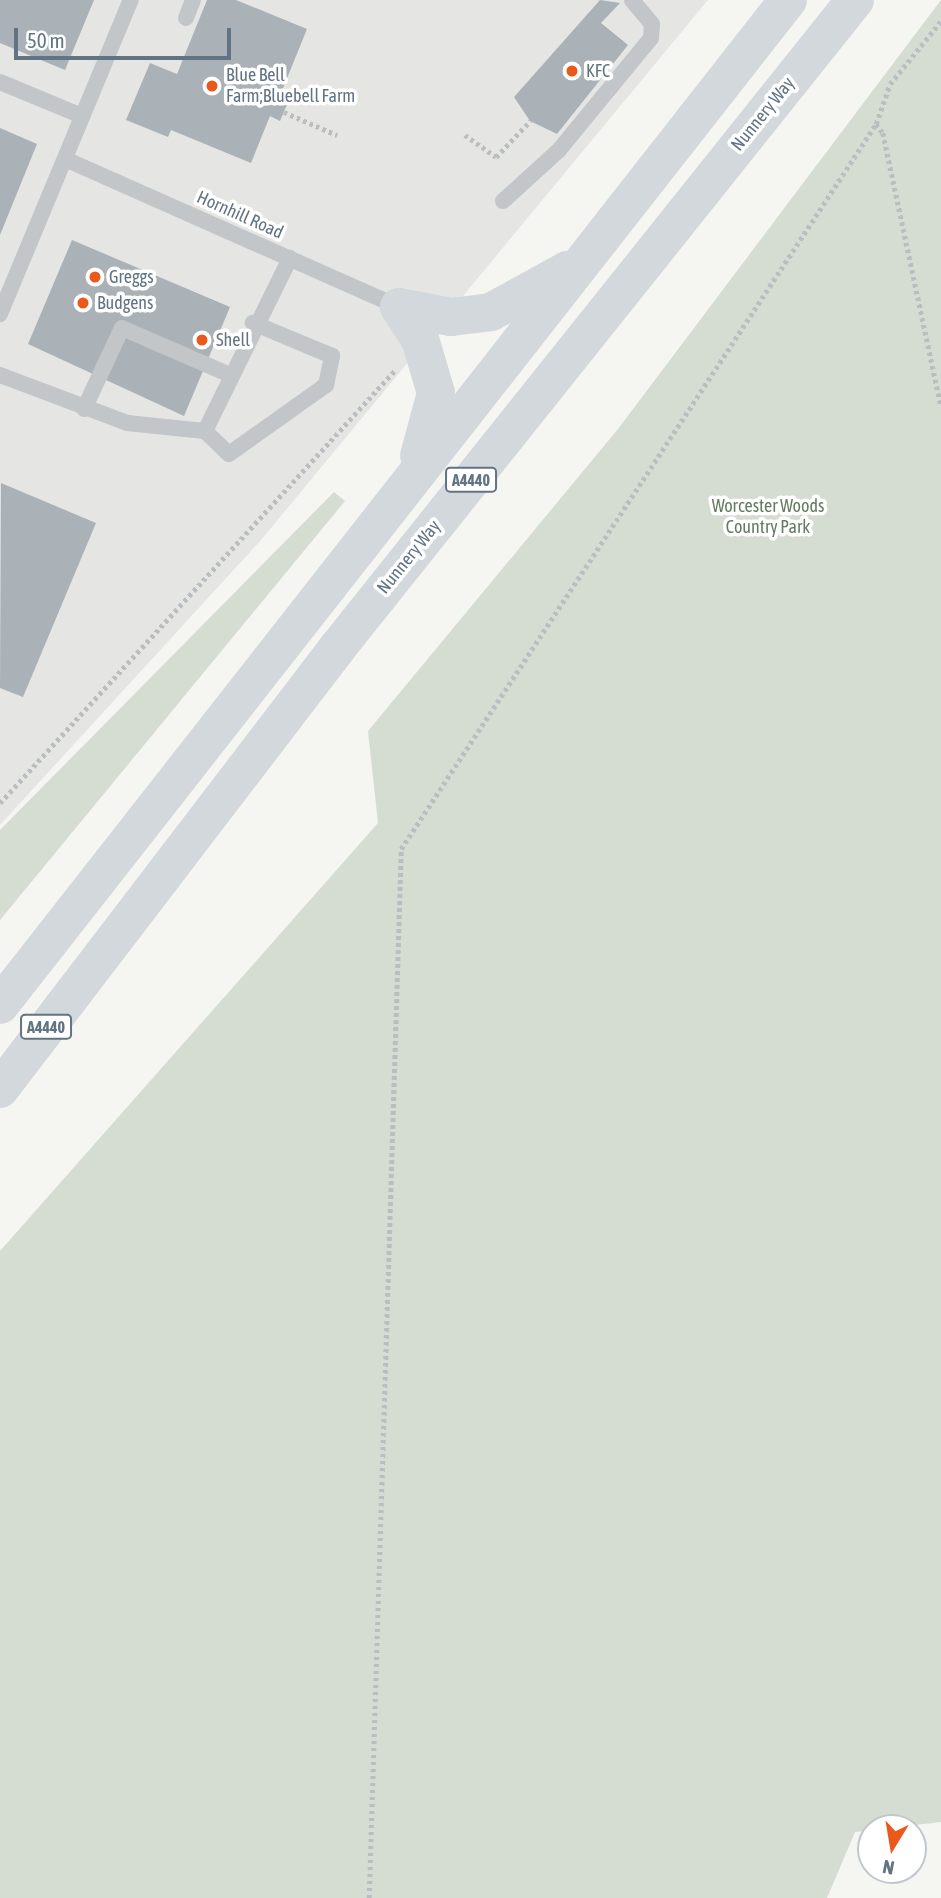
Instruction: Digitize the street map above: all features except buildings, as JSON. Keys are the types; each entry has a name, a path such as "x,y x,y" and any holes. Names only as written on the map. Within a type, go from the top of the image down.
{"main road":[{"name":"A4440","path":"0,1005 788,0"},
{"name":"Nunnery Way","path":"0,1089 330,657 855,0"},
{"path":"399,307 451,317 491,312 584,260"},
{"path":"399,307 425,352 436,393 411,482"}],"lane":[{"path":"0,314 131,0"},
{"path":"186,18 193,0"},
{"path":"503,201 546,164 651,38 652,24 632,0"},
{"path":"0,82 82,116"},
{"name":"Hornhill Road","path":"65,159 399,307"},
{"path":"205,431 228,374 290,258"},
{"path":"0,375 127,424 205,431 229,454 326,385 332,356 254,323"},
{"path":"84,409 122,328 228,374"}],"path":[{"path":"369,1898 401,849 876,124 890,84 941,21"},
{"path":"284,112 337,135"},
{"path":"465,135 496,157 530,121"},
{"path":"876,124 883,133 941,406"},
{"path":"0,803 399,365 425,352"}],"shaded area":[{"path":"0,0 708,0 261,540 0,825"}],"green space":[{"name":"Worcester Woods Country Park","path":"941,0 941,1822 927,1824 927,1814 857,1814 857,1832 827,1898 0,1898 0,1251 378,823 368,731 618,429"},
{"path":"334,492 345,501 0,920 0,830"}],"place":[{"name":"KFC","path":"572,71"},
{"name":"Blue Bell Farm;Bluebell Farm","path":"212,86"},
{"name":"Greggs","path":"95,277"},
{"name":"Budgens","path":"83,303"},
{"name":"Shell","path":"202,340"}]}
